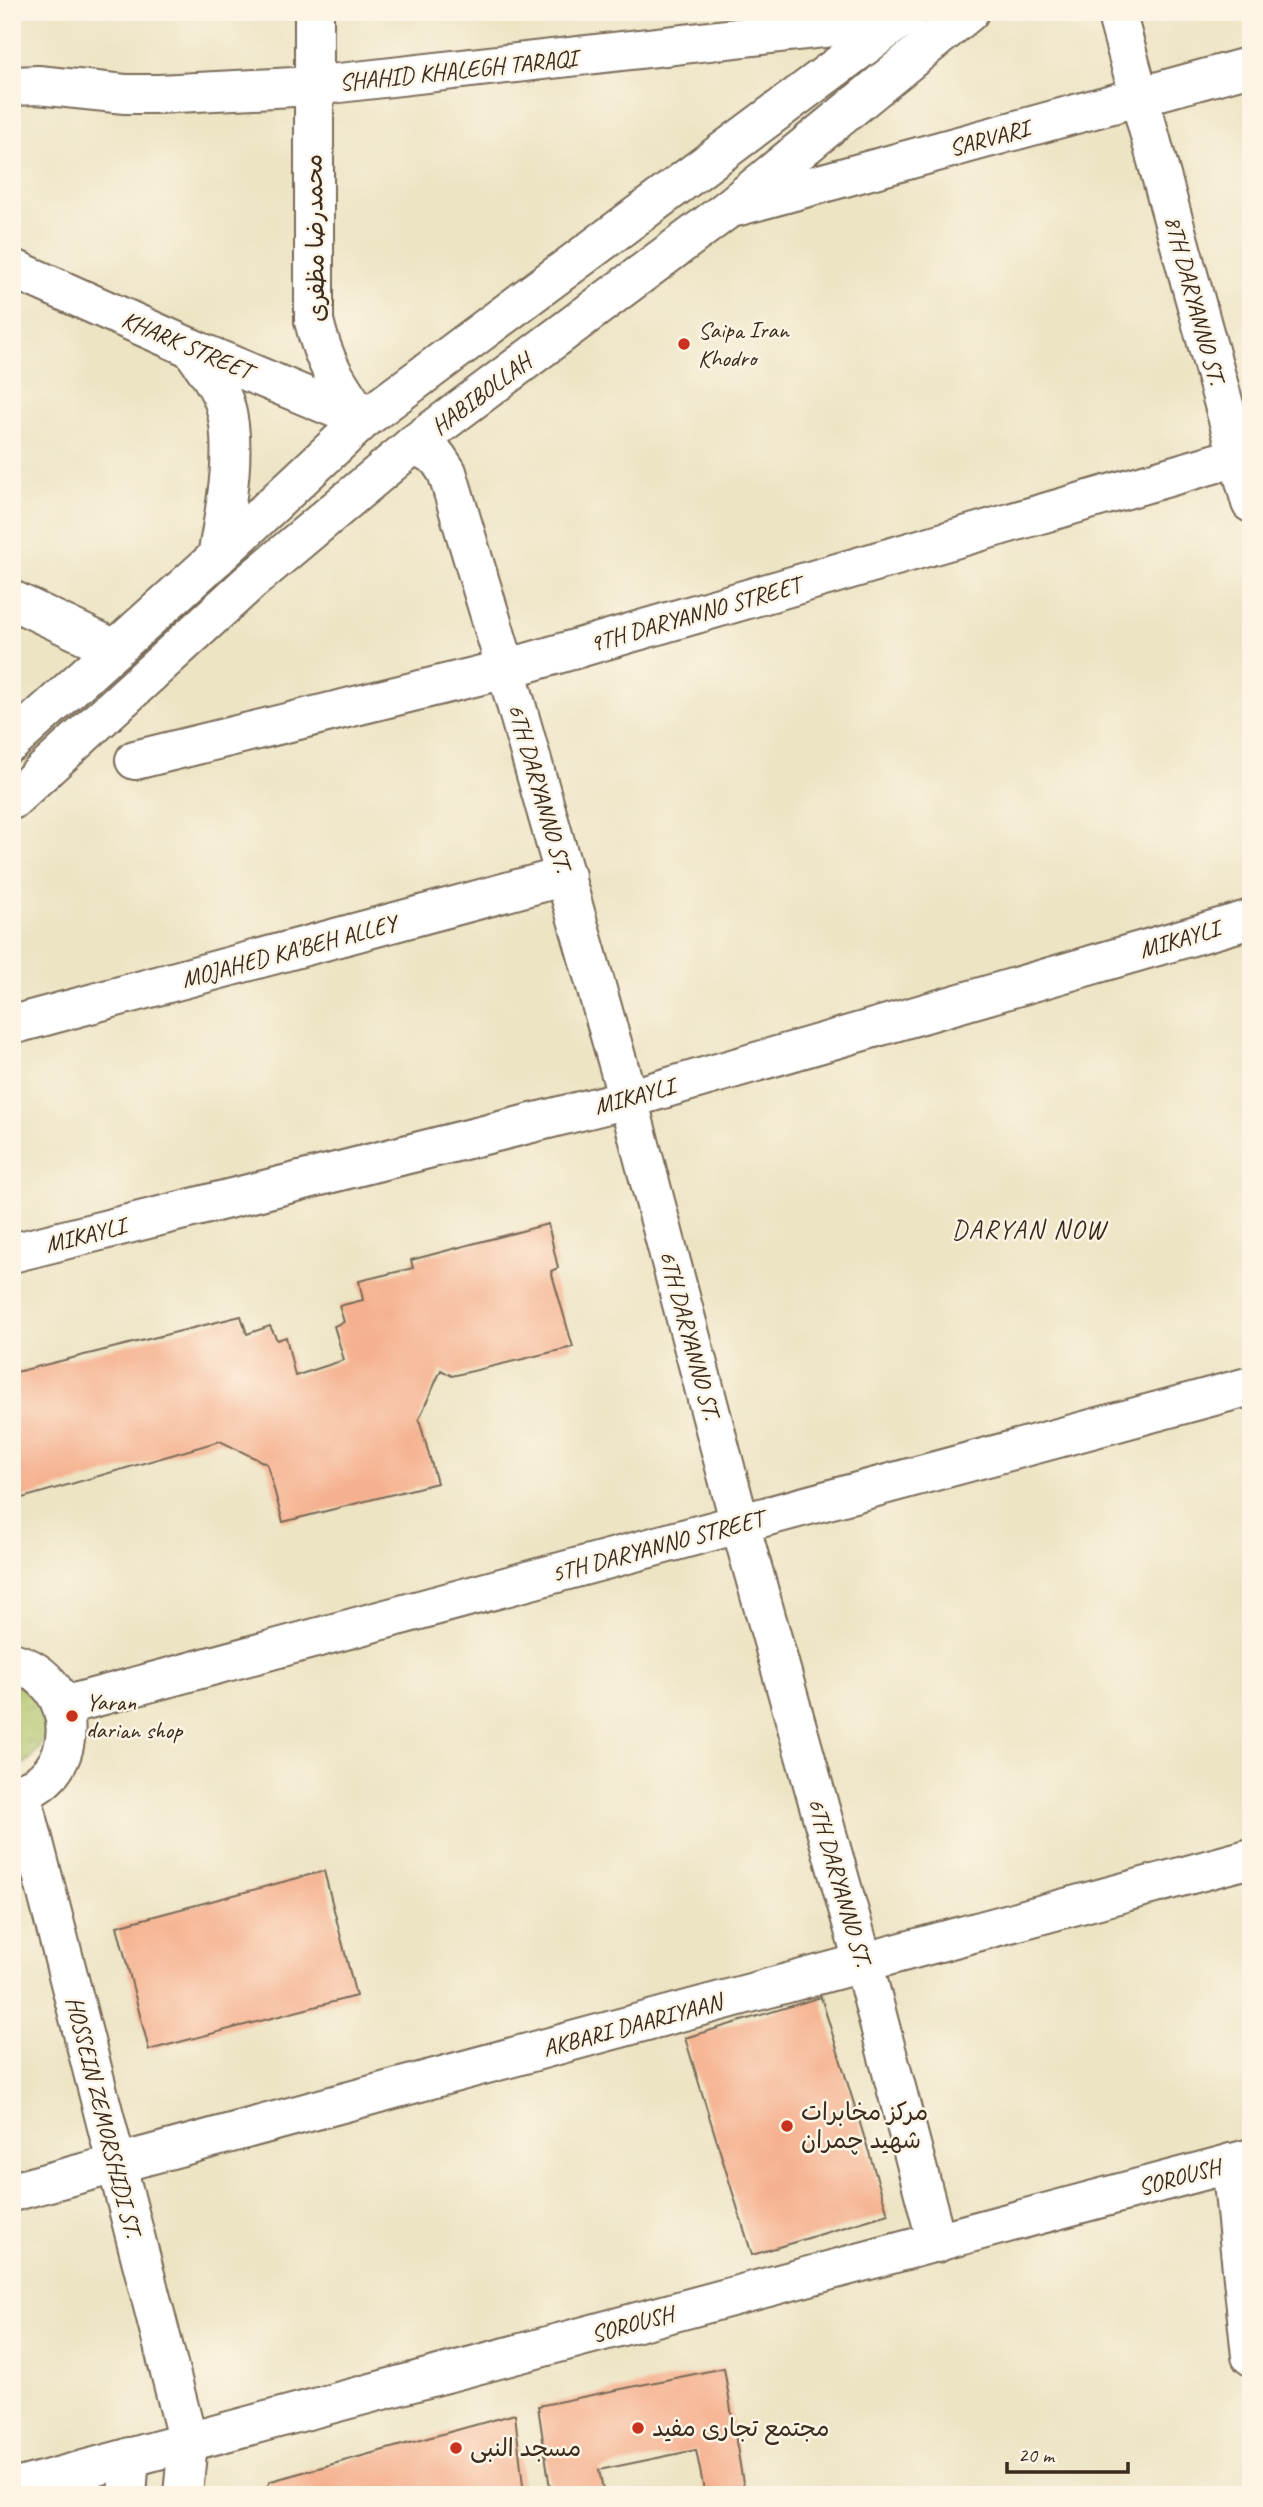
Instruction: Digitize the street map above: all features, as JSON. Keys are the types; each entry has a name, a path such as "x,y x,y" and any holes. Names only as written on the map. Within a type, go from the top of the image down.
{"street":[{"name":"محمدرضا مظفری","path":"314,12 314,321 321,352 334,378 363,420"},
{"name":"HABIBOLLAH","path":"12,800 250,582 414,444 728,209 969,12"},
{"name":"8TH DARYANNO ST.","path":"1116,12 1244,455 1251,503"},
{"name":"SHAHID KHALEGH TARAQI","path":"12,86 38,85 125,94 158,94 313,86 905,15"},
{"name":"HABIBOLLAH","path":"12,742 217,557 363,420 905,15"},
{"name":"SARVARI","path":"728,209 1251,66"},
{"name":"KHARK STREET","path":"12,268 414,444"},
{"path":"191,348 225,404 230,447 228,492 217,557"},
{"name":"6TH DARYANNO ST.","path":"414,444 437,457 446,472 506,669 628,1098 740,1524 863,1962 937,2243"},
{"name":"9TH DARYANNO STREET","path":"135,760 506,669 1244,455"},
{"path":"12,600 115,649"},
{"name":"MOJAHED KA'BEH ALLEY","path":"12,1025 566,876"},
{"name":"MIKAYLI","path":"12,1253 628,1098 1251,919"},
{"name":"5TH DARYANNO STREET","path":"63,1706 1251,1386"},
{"path":"12,1662 36,1671 52,1686 63,1706 66,1727 64,1748 54,1767 40,1782 17,1793"},
{"name":"HOSSEIN ZEMORSHIDI ST.","path":"17,1793 117,2164 188,2442 183,2495"},
{"name":"AKBARI DAARIYAAN","path":"12,2192 1251,1857"},
{"path":"1241,2161 1251,2356"},
{"name":"SOROUSH","path":"12,2489 1241,2161"},
{"path":"127,2495 130,2457"}],"green space":[{"path":"12,1684 27,1690 38,1700 46,1725 37,1751 26,1762 12,1769"}],"building":[{"path":"548,1224 558,1268 551,1271 573,1347 452,1376 441,1370 419,1419 437,1483 283,1522 267,1464 220,1441 12,1501 12,1373 241,1316 247,1334 270,1326 277,1340 286,1337 295,1376 344,1360 334,1326 344,1322 339,1306 363,1300 359,1281 413,1268 411,1260"},
{"path":"324,1871 356,1996 149,2050 117,1926"},
{"name":"مرکز مخابرات شهید چمران","path":"821,1997 888,2214 752,2255 685,2038"},
{"name":"مجتمع تجاری مفید","path":"724,2368 745,2495 705,2495 696,2450 599,2470 604,2495 551,2495 538,2406"},
{"name":"مسجد النبی","path":"515,2414 524,2495 260,2495 271,2481"}],"place":[{"name":"Saipa Iran Khodro","path":"684,344"},
{"name":"Yaran darian shop","path":"72,1716"},
{"name":"مرکز مخابرات شهید چمران","path":"787,2126"},
{"name":"مجتمع تجاری مفید","path":"638,2428"},
{"name":"مسجد النبی","path":"456,2448"}],"district":[{"name":"DARYAN NOW","path":"1029,1229"}]}
